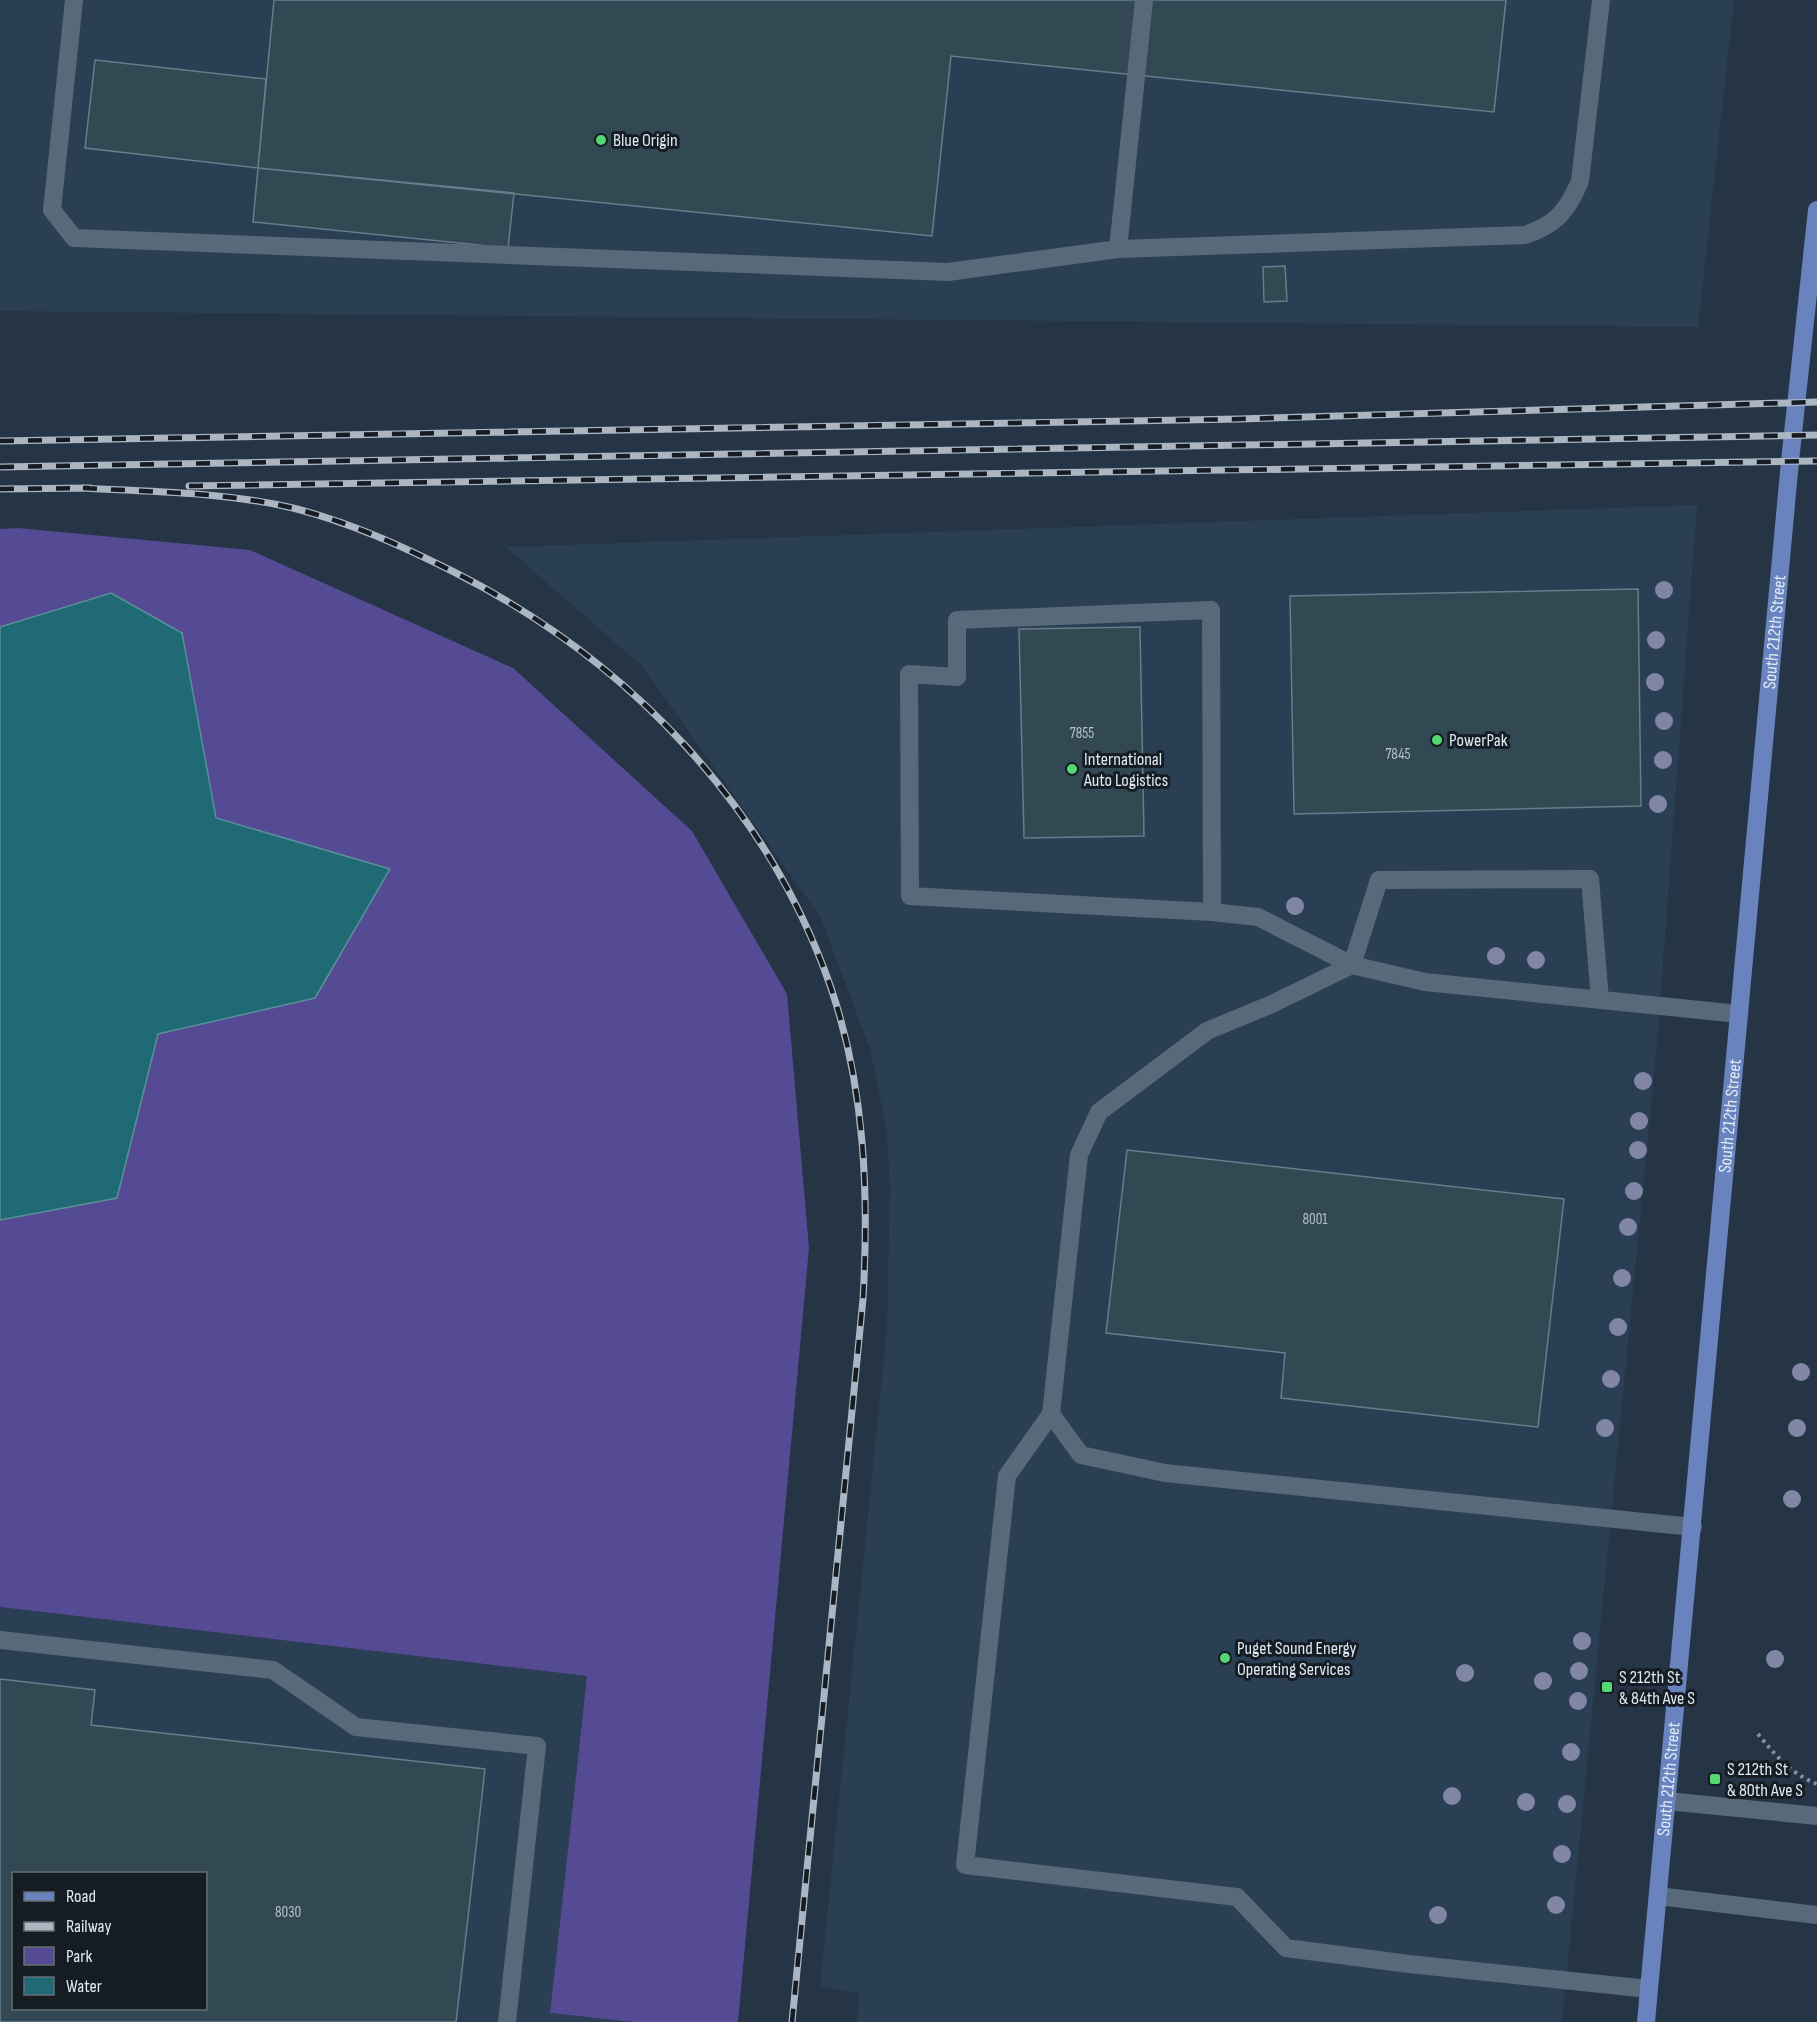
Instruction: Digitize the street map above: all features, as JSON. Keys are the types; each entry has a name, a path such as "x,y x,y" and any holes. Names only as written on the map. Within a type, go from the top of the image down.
{"main road":[{"name":"South 212th Street","path":"1646,2022 1694,1527 1790,461 1817,210"}],"lane":[{"path":"74,0 52,210 74,238 948,272 1119,249 1526,235 1545,229 1561,215 1580,181 1601,0"},
{"path":"1119,249 1144,0"},
{"path":"1212,912 1211,610 957,620 957,677 909,674 910,896 1212,912 1258,917 1352,965 1425,982 1739,1014"},
{"path":"1600,1000 1590,879 1379,880 1352,965 1272,1004 1207,1030 1099,1112 1078,1155 1051,1414 1007,1476 964,1865 1237,1897 1286,1948 1409,1964 1649,1989"},
{"path":"1051,1414 1081,1455 1165,1473 1694,1527"},
{"path":"0,1640 273,1670 356,1727 537,1746 507,2022"},
{"path":"1667,1801 1817,1816"},
{"path":"1658,1896 1817,1915"}],"path":[{"path":"1758,1734 1781,1761 1800,1778 1817,1784"}],"shaded area":[{"name":"Blue Origin","path":"0,0 1734,0 1698,327 0,311"},
{"name":"Puget Sound Energy Operating Services","path":"1697,505 1657,1044 1562,2022 857,2022 859,1994 820,1986 887,1329 890,1185 886,1127 870,1049 821,918 643,667 506,547"},
{"path":"0,1607 587,1676 550,2013 633,2022 0,2022"}],"green space":[{"path":"18,528 250,550 513,668 692,831 787,994 809,1248 738,2022 633,2022 550,2013 587,1676 0,1607 0,529"}],"water":[{"path":"111,593 182,633 216,818 390,869 315,998 158,1034 117,1198 0,1220 0,627"}],"building":[{"name":"Blue Origin","path":"274,0 1506,0 1494,112 951,56 932,236 258,168"},
{"path":"95,60 266,79 258,168 85,148"},
{"path":"258,168 514,193 508,248 253,222"},
{"path":"1285,266 1287,301 1264,302 1263,267"},
{"path":"1638,589 1641,806 1294,814 1290,596"},
{"path":"1140,627 1144,836 1024,838 1019,629"},
{"path":"1127,1150 1564,1199 1538,1427 1281,1398 1285,1353 1106,1333"},
{"path":"0,1679 95,1690 91,1725 485,1769 456,2022 0,2022"}],"railway":[{"path":"0,441 1239,419 1817,402"},
{"path":"0,467 1817,435"},
{"path":"189,486 1817,461"},
{"path":"83,488 215,496 293,508 355,528 415,553 517,607 576,648 632,693 683,743 729,798 769,857 803,921 831,988 851,1064 862,1142 865,1260 792,2022"},
{"path":"0,489 90,488"}],"place":[{"name":"Blue Origin","path":"601,140"},
{"name":"PowerPak","path":"1437,740"},
{"name":"International Auto Logistics","path":"1072,769"},
{"name":"Puget Sound Energy Operating Services","path":"1225,1658"},
{"name":"S 212th St & 84th Ave S","path":"1607,1687"},
{"name":"S 212th St & 80th Ave S","path":"1715,1779"}]}
